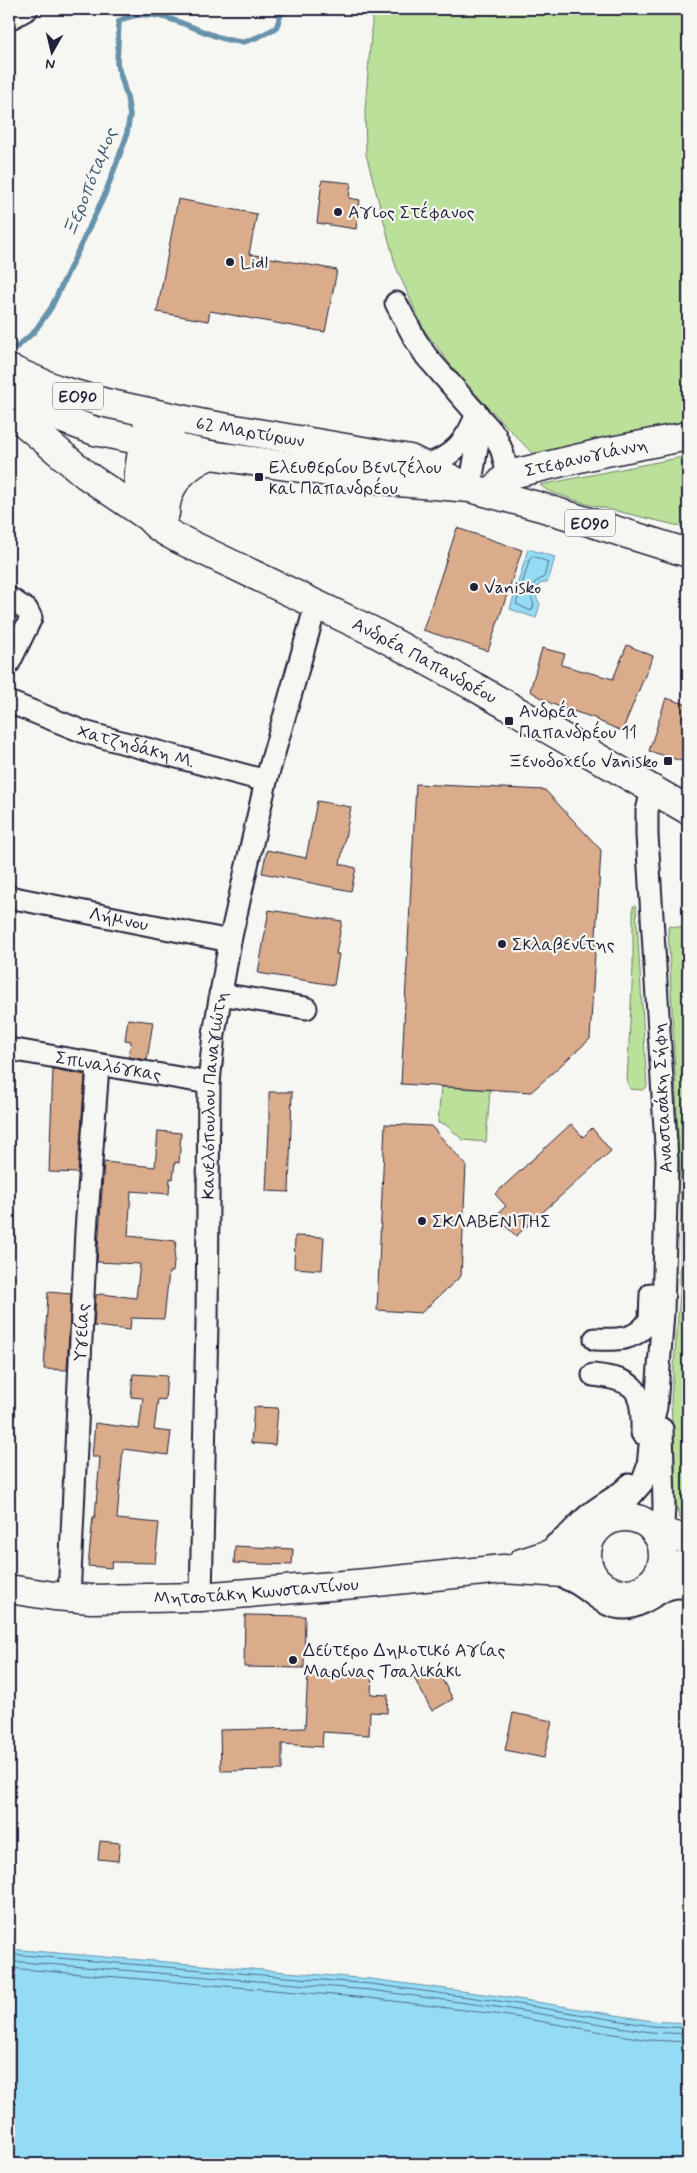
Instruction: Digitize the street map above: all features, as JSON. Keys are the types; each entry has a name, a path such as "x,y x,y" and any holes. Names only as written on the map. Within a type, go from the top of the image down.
{"main road":[{"name":"62 Μαρτύρων","path":"9,369 56,389 106,403 162,415 391,455 489,485"},
{"path":"162,415 156,445 139,483 141,502 157,515 169,491 183,471 210,455"},
{"name":"62 Μαρτύρων","path":"10,419 74,425 156,445 210,455 398,482 489,485"},
{"name":"Ανδρέα Παπανδρέου","path":"10,419 86,475 157,515 158,527 179,539 372,631 477,688 688,810"},
{"name":"Στεφανογιάννη","path":"489,485 601,453 688,436"},
{"name":"ΕΟ90","path":"489,485 541,507 688,553"},
{"path":"557,1562 603,1526 622,1517 637,1519 671,1535 661,1566 649,1584"},
{"path":"603,1526 588,1544 588,1562 592,1574 601,1584 612,1590 625,1592 638,1590 688,1562"},
{"name":"Μητσοτάκη Κωνσταντίνου","path":"9,1588 69,1598 202,1597 367,1583 557,1562 601,1584"}],"street":[{"path":"9,18 27,9"},
{"path":"396,303 426,356 495,434 502,451 489,485"},
{"path":"425,464 447,457 462,444 471,430 477,414"},
{"path":"477,414 478,441 489,485"},
{"path":"9,598 27,610 31,618 9,663"},
{"name":"Κανελόπουλου Παναγιώτη","path":"202,1597 207,1324 208,1082 220,994 230,941 266,781 316,605"},
{"name":"Χατζηδάκη Μ.","path":"9,702 84,732 266,781"},
{"name":"Αναστασάκη Σήφη","path":"652,790 647,811 647,835 667,1178 663,1313 652,1448"},
{"name":"Λήμνου","path":"9,897 230,941"},
{"path":"220,994 306,1008"},
{"name":"Σπιναλόγκας","path":"9,1050 98,1066 208,1082"},
{"name":"Υγείας","path":"69,1598 86,1232 98,1066"},
{"path":"595,1339 625,1339 641,1329 650,1319 654,1158"},
{"path":"593,1375 618,1378 634,1388 641,1404 671,1535"},
{"path":"603,1526 642,1483 652,1448"},
{"path":"652,1448 640,1463 630,1484 616,1497 587,1516 573,1532 555,1544 560,1579 573,1582 602,1602 618,1607 636,1606 676,1587 688,1589"}],"green space":[{"path":"373,9 688,9 688,424 538,455 531,452 464,382 424,330 396,267 366,154 365,111"},
{"path":"688,456 688,528 587,504 548,491 540,485"},
{"path":"633,906 636,906 647,1087 643,1090 630,1089 627,1082 633,967"},
{"path":"668,926 688,928 688,1526 680,1518 676,1505 671,1401 680,1293 681,1197"},
{"path":"441,1087 490,1090 486,1142 463,1140 445,1124 438,1123"}],"water":[{"path":"528,549 555,557 548,582 539,584 536,597 540,604 536,618 510,609"},
{"path":"9,1949 371,1979 506,1997 652,2021 688,2023 688,2164 9,2164"}],"building":[{"name":"Αγιος Στέφανος","path":"322,180 351,183 349,198 360,200 356,229 317,223"},
{"name":"Lidl","path":"178,199 257,214 249,254 337,270 325,332 210,311 208,321 157,312"},
{"name":"Vanisko","path":"457,528 522,550 488,651 423,630"},
{"path":"627,645 653,656 622,731 597,719 552,704 530,691 542,648 565,654 561,665 613,679"},
{"path":"666,698 688,705 688,763 649,751"},
{"name":"Σκλαβενίτης","path":"416,784 545,790 601,850 590,1039 531,1092 401,1084"},
{"path":"317,801 351,807 340,864 356,868 351,891 262,873 267,850 306,858"},
{"path":"269,910 342,921 336,954 339,954 334,985 258,973"},
{"path":"128,1019 153,1022 147,1060 129,1057 131,1041 125,1040"},
{"path":"53,1069 85,1075 78,1173 49,1172"},
{"path":"269,1092 292,1092 289,1192 266,1191"},
{"name":"ΣΚΛΑΒΕΝΙΤΗΣ","path":"385,1124 431,1126 466,1165 461,1276 421,1313 377,1310"},
{"path":"571,1124 583,1137 592,1128 611,1151 516,1236 495,1216 506,1206 495,1194"},
{"path":"158,1131 181,1133 179,1163 175,1162 173,1179 170,1178 169,1194 131,1191 128,1236 176,1241 173,1272 169,1272 164,1319 131,1318 130,1330 94,1326 96,1295 136,1298 140,1264 97,1262 104,1162 155,1167"},
{"path":"295,1236 324,1237 322,1270 294,1268"},
{"path":"48,1292 71,1294 67,1370 44,1369"},
{"path":"133,1374 167,1376 165,1400 158,1399 154,1430 171,1432 168,1455 123,1449 117,1519 159,1523 155,1563 112,1562 111,1568 88,1566 93,1517 95,1517 100,1457 92,1457 95,1423 139,1429 143,1398 131,1397"},
{"path":"254,1407 278,1408 275,1445 251,1443"},
{"path":"235,1546 293,1549 292,1565 234,1563"},
{"path":"245,1615 305,1616 304,1668 244,1667"},
{"path":"435,1667 453,1699 432,1711 414,1678"},
{"path":"308,1671 372,1674 371,1694 388,1695 387,1713 370,1712 369,1735 323,1732 322,1747 282,1744 282,1770 221,1771 220,1730 305,1728"},
{"path":"513,1713 552,1721 544,1758 505,1750"},
{"path":"100,1841 120,1843 118,1861 98,1859"}],"waterway":[{"name":"Ξεροπόταμος","path":"17,347 34,332 51,308 105,194 126,138 130,115 117,63 119,21 134,16 165,17 225,39 244,42 276,28 283,9"}],"place":[{"name":"Αγιος Στέφανος","path":"338,212"},
{"name":"Lidl","path":"230,262"},
{"name":"Ελευθερίου Βενιζέλου και Παπανδρέου","path":"259,477"},
{"name":"Vanisko","path":"474,587"},
{"name":"Ανδρέα Παπανδρέου 11","path":"509,721"},
{"name":"Ξενοδοχείο Vanisko","path":"668,761"},
{"name":"Σκλαβενίτης","path":"502,944"},
{"name":"ΣΚΛΑΒΕΝΙΤΗΣ","path":"422,1221"},
{"name":"Δεύτερο Δημοτικό Αγίας Μαρίνας Τσαλικάκι","path":"293,1660"}]}
